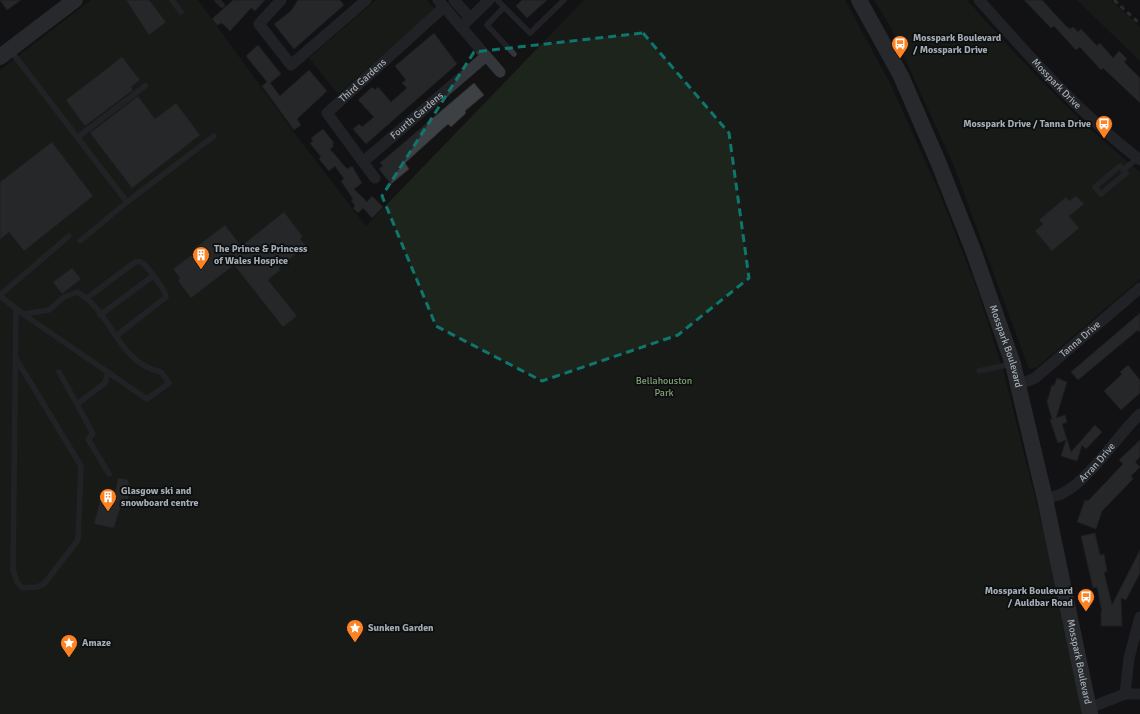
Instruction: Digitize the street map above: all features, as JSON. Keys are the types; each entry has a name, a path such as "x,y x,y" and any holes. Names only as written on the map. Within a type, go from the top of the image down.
{"street":[{"path":"5,53 75,0"},
{"path":"281,0 259,24 291,65 366,0"},
{"path":"454,0 470,18"},
{"path":"461,27 489,0"},
{"name":"Mosspark Boulevard","path":"859,0 901,76 939,164 973,250 1013,364 1045,499 1087,712"},
{"name":"Mosspark Drive","path":"979,0 1031,58 1097,123 1139,159"},
{"path":"441,3 500,72"},
{"name":"Third Gardens","path":"363,162 326,113 441,3"},
{"name":"Fourth Gardens","path":"363,162 486,56"},
{"path":"363,162 375,178"},
{"name":"Tanna Drive","path":"1018,384 1035,378 1140,288"},
{"name":"Arran Drive","path":"1045,499 1063,493 1080,482 1125,428 1140,414"},
{"path":"1125,694 1129,658 1140,617"},
{"path":"1087,712 1125,694 1140,694"}],"lane":[{"path":"172,0 181,12"},
{"path":"217,0 222,5"},
{"path":"497,0 530,33 564,0"},
{"path":"504,7 487,25 514,54"},
{"path":"5,53 78,137 127,202"},
{"path":"78,137 144,86"},
{"path":"80,241 127,202 214,136"},
{"path":"1124,170 1139,159"},
{"path":"1120,166 1124,170 1126,173 1101,194 1095,187 1120,166"},
{"path":"23,314 49,310 64,297 77,292 87,298 128,354 148,369 161,372 169,383 147,399 23,314 0,295 69,236"},
{"path":"87,298 135,262 144,264 166,293 166,297 116,336"},
{"path":"100,315 152,276"},
{"path":"15,357 81,466 78,540 44,584 30,589 22,588 17,582 13,570 15,357 16,308"},
{"path":"979,371 1013,364"},
{"path":"60,372 93,434 88,439 109,474"},
{"path":"77,404 105,383 108,373"}],"highlighted area":[{"path":"643,33 729,133 749,278 678,335 542,381 436,326 382,196 474,52"}],"green space":[{"name":"Bellahouston Park","path":"91,0 198,0 295,134 366,226 584,0 845,0 891,85 939,192 977,289 1004,373 1058,590 1082,714 0,714 0,70"},
{"path":"376,0 427,0 435,9 338,94 309,58"},
{"path":"874,0 967,0 1050,90 1094,132 1140,172 1140,279 1037,367 1029,369 954,166 890,26"},
{"path":"1077,0 1111,0 1140,27 1140,61"}],"building":[{"path":"0,0 21,0 7,10"},
{"path":"126,0 149,0 166,22 149,35"},
{"path":"233,0 265,0 255,11 251,8 230,31 222,23 217,25 212,19"},
{"path":"298,0 340,0 344,5 294,49 274,24 291,11"},
{"path":"522,0 547,0 527,18 516,6"},
{"path":"1024,0 1042,0 1066,26 1070,29 1073,27 1078,32 1081,29 1097,46 1100,43 1113,58 1119,51 1127,59 1124,62 1140,78 1140,103 1103,68 1101,70 1080,47 1076,50 1054,26 1051,28"},
{"path":"434,33 457,64 366,144 353,129 359,124 362,127 374,117 358,100 372,87 375,90 378,87 391,102 407,88 402,83 406,80 395,66"},
{"path":"258,45 281,74 270,83 280,96 309,70 327,91 297,119 301,125 294,130 262,86 267,82 246,56"},
{"path":"122,57 140,80 131,87 133,90 85,126 66,100"},
{"path":"474,83 484,95 465,111 466,113 451,127 448,124 405,163 409,169 391,184 379,169 383,166 380,163"},
{"path":"138,96 155,119 176,103 200,135 132,188 90,133"},
{"path":"323,129 334,143 332,144 334,146 330,149 347,169 352,166 362,183 354,189 367,202 372,196 383,207 372,218 363,208 358,213 353,208 355,206 351,200 353,199 341,181 344,179 335,166 329,171 319,159 321,157 310,143 313,141 311,138"},
{"path":"52,142 93,196 24,251 9,232 0,240 0,182"},
{"path":"1076,196 1084,204 1069,216 1079,228 1052,251 1035,231 1043,224 1039,220 1066,197 1069,201"},
{"name":"The Prince & Princess of Wales Hospice","path":"284,212 303,237 300,239 306,246 279,268 280,270 268,280 297,316 283,327 234,265 191,298 178,281 180,278 173,269 197,251 195,248 225,225 241,246"},
{"path":"72,268 81,279 62,294 53,282"},
{"path":"1140,313 1140,332 1138,330 1078,380 1071,372"},
{"path":"1128,365 1140,380 1140,393 1121,410 1104,391 1122,374 1120,372"},
{"path":"1057,378 1067,382 1056,418 1065,415 1067,422 1062,424 1071,452 1095,425 1102,432 1086,449 1082,445 1077,461 1061,456 1066,440 1058,443 1050,420 1052,419 1047,402 1052,385 1054,386"},
{"path":"1140,440 1140,457 1135,462 1140,467 1131,476 1133,479 1102,511 1096,529 1077,522 1085,500 1088,501 1123,464 1119,460"},
{"name":"Glasgow ski and snowboard centre","path":"118,478 129,480 128,484 131,484 128,500 123,499 114,528 94,524 103,490 115,493"},
{"path":"1095,533 1100,555 1104,554 1107,572 1104,572 1112,605 1140,550 1140,573 1126,600 1121,598 1122,626 1101,626 1102,612 1097,587 1093,588 1081,536"}],"railway":[{"path":"1114,0 1140,24"}],"place":[{"name":"Mosspark Boulevard / Mosspark Drive","path":"900,59"},
{"name":"Mosspark Drive / Tanna Drive","path":"1104,139"},
{"name":"The Prince & Princess of Wales Hospice","path":"201,270"},
{"name":"Glasgow ski and snowboard centre","path":"108,512"},
{"name":"Mosspark Boulevard / Auldbar Road","path":"1086,612"},
{"name":"Sunken Garden","path":"355,643"},
{"name":"Amaze","path":"69,658"}]}
